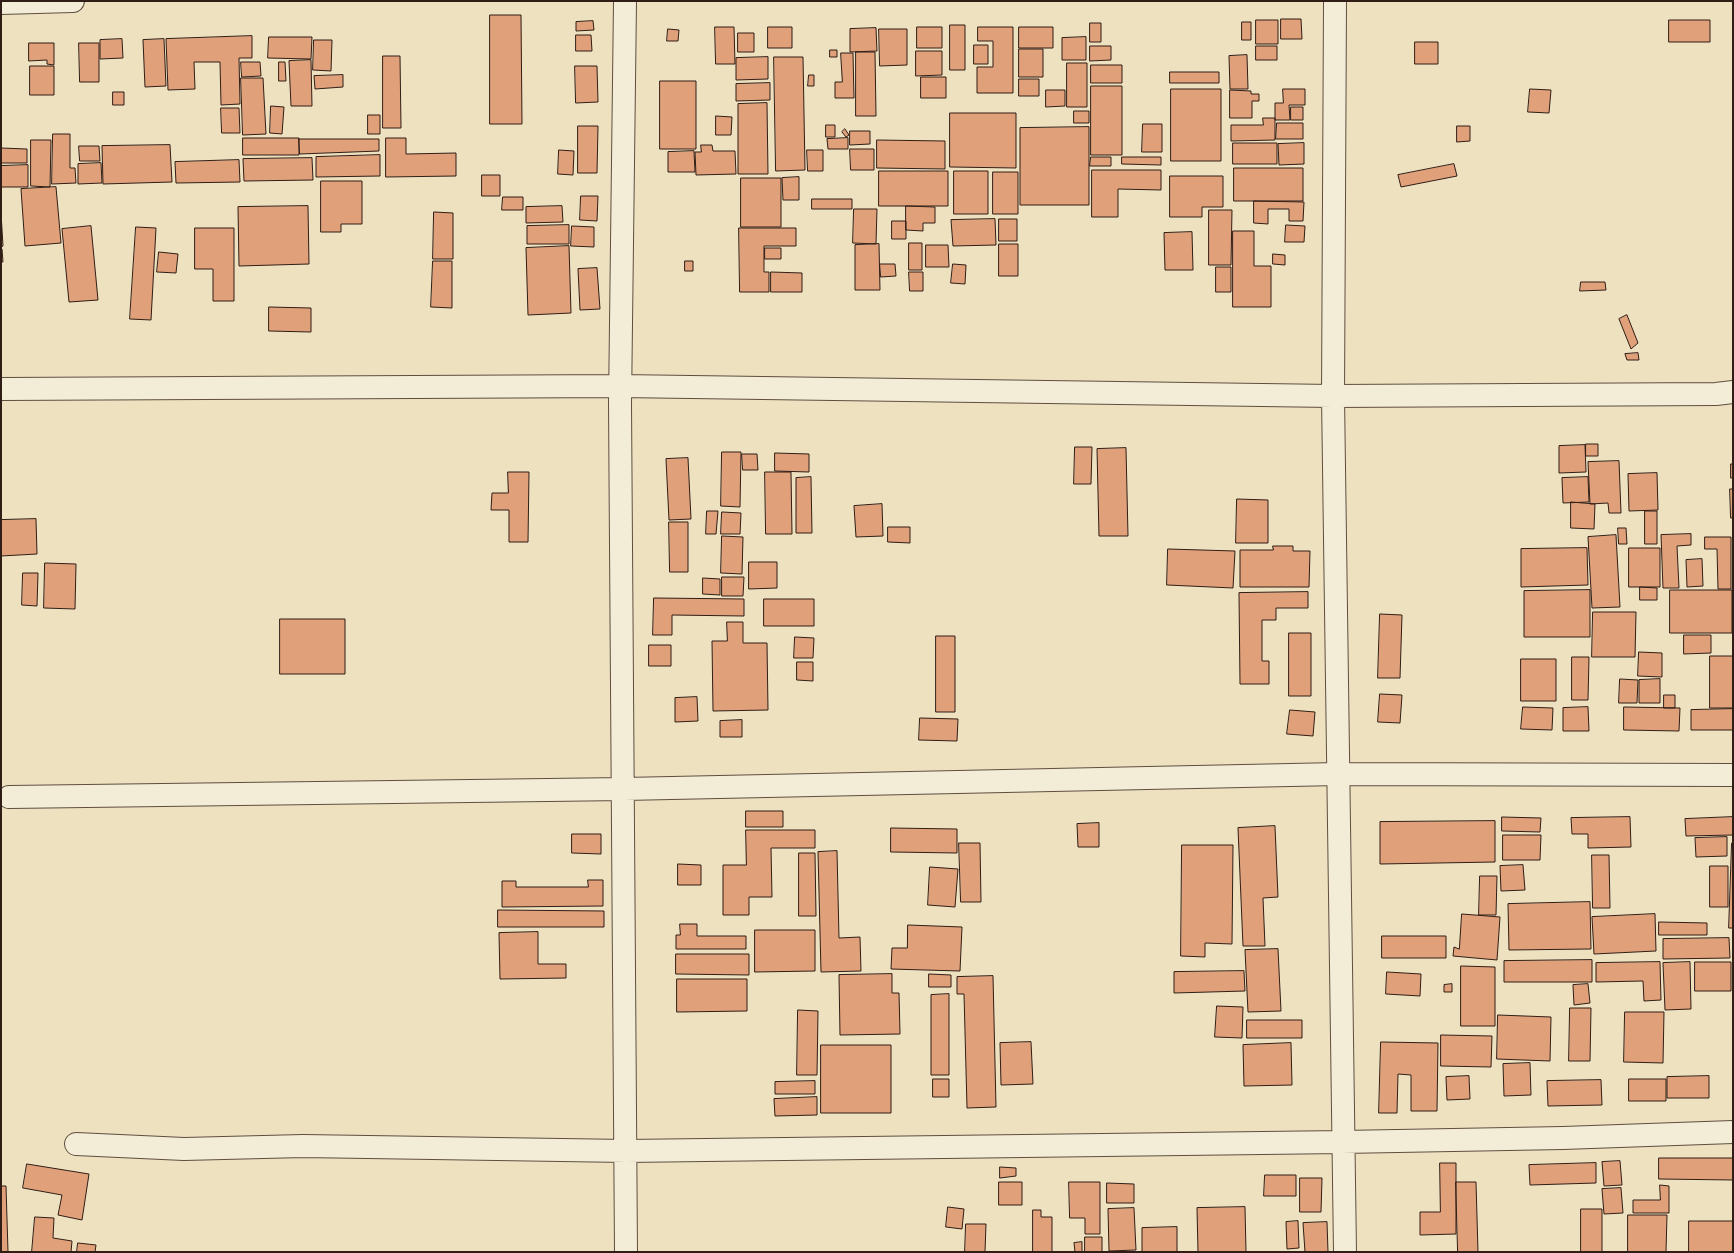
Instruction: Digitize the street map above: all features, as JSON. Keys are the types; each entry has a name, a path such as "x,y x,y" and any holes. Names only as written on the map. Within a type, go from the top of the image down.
{"street":[{"path":"1,3 73,1"},
{"path":"625,1 620,386 624,789 626,1252"},
{"path":"1335,1 1333,396 1342,1142 1345,1252"},
{"path":"1,389 620,386 1333,396 1716,394 1733,392"},
{"path":"9,797 624,789 1338,774 1733,774"},
{"path":"76,1144 184,1149 303,1146 626,1151 1342,1142 1563,1138 1733,1132"}],"building":[{"path":"490,15 521,15 522,124 490,124"},
{"path":"1281,19 1301,19 1302,39 1281,39"},
{"path":"1256,20 1278,20 1278,44 1256,44"},
{"path":"1669,20 1710,20 1710,42 1669,42"},
{"path":"593,21 594,30 576,31 576,22"},
{"path":"1242,22 1251,22 1251,40 1242,40"},
{"path":"1090,23 1101,23 1101,42 1090,42"},
{"path":"950,25 965,25 965,70 950,70"},
{"path":"715,27 734,27 735,64 716,64"},
{"path":"768,27 792,27 792,48 768,48"},
{"path":"917,27 942,27 942,48 917,48"},
{"path":"978,27 1013,27 1013,93 977,93 977,67 993,67 993,41 978,41"},
{"path":"1019,27 1053,27 1053,48 1019,48"},
{"path":"876,28 877,51 850,52 850,29"},
{"path":"668,29 679,30 678,41 667,41"},
{"path":"879,29 907,29 907,65 880,66"},
{"path":"738,33 754,33 754,52 738,52"},
{"path":"576,35 591,35 592,51 576,51"},
{"path":"252,36 252,58 239,58 240,104 221,105 220,62 194,62 195,89 168,90 166,39"},
{"path":"269,37 312,37 311,59 268,58"},
{"path":"1086,37 1086,60 1062,60 1062,38"},
{"path":"122,39 123,58 100,59 100,40"},
{"path":"164,39 166,86 145,87 143,40"},
{"path":"314,40 332,40 331,71 313,70"},
{"path":"1415,42 1438,42 1438,64 1415,64"},
{"path":"29,43 54,43 54,65 47,64 47,60 29,61"},
{"path":"79,43 99,43 99,82 80,82"},
{"path":"974,45 988,45 988,64 974,64"},
{"path":"1090,46 1111,46 1111,60 1090,61"},
{"path":"1256,46 1277,46 1277,60 1256,60"},
{"path":"1019,49 1043,49 1043,77 1019,77"},
{"path":"830,50 837,50 837,57 830,57"},
{"path":"916,51 942,51 942,75 916,76"},
{"path":"856,52 875,52 876,116 856,116"},
{"path":"841,53 853,53 854,98 835,98 835,82 842,82"},
{"path":"1247,55 1248,89 1230,89 1229,56"},
{"path":"383,56 400,56 401,128 383,128"},
{"path":"768,57 768,79 736,80 736,58"},
{"path":"774,57 803,57 805,170 776,171"},
{"path":"311,60 312,106 291,106 289,61"},
{"path":"241,62 260,62 261,76 242,77"},
{"path":"279,62 285,62 286,81 279,81"},
{"path":"1067,63 1087,63 1087,107 1067,107"},
{"path":"1091,65 1122,65 1122,83 1091,83"},
{"path":"30,66 54,66 54,95 30,95"},
{"path":"575,66 597,66 598,102 576,103"},
{"path":"1170,72 1219,72 1219,83 1170,83"},
{"path":"343,75 343,87 315,89 314,76"},
{"path":"809,75 814,75 814,86 808,86"},
{"path":"921,77 946,77 946,98 921,98"},
{"path":"241,78 263,78 266,134 243,135"},
{"path":"1019,79 1039,79 1039,96 1019,96"},
{"path":"660,81 696,81 696,149 660,149"},
{"path":"770,83 770,100 736,101 736,84"},
{"path":"1091,86 1122,86 1122,155 1091,155"},
{"path":"1171,89 1221,89 1221,161 1171,161"},
{"path":"1283,89 1305,89 1305,105 1289,105 1290,120 1275,120 1275,103 1283,103"},
{"path":"1530,89 1551,90 1549,113 1528,112"},
{"path":"1046,90 1065,90 1065,106 1046,107"},
{"path":"1230,90 1251,91 1251,94 1259,94 1259,101 1252,101 1252,118 1230,118"},
{"path":"113,92 124,92 124,105 113,105"},
{"path":"767,103 768,174 738,174 738,104"},
{"path":"271,106 284,107 282,134 270,133"},
{"path":"1291,107 1303,107 1303,120 1291,120"},
{"path":"221,108 239,108 240,133 222,133"},
{"path":"1074,111 1089,111 1089,123 1074,123"},
{"path":"950,113 1016,113 1016,168 950,167"},
{"path":"368,115 380,115 380,134 368,134"},
{"path":"716,116 732,117 731,135 716,135"},
{"path":"1263,118 1275,118 1275,140 1231,141 1231,125 1263,125"},
{"path":"1277,123 1303,123 1303,139 1276,139"},
{"path":"1143,124 1162,124 1162,152 1142,152"},
{"path":"826,125 835,125 835,137 826,137"},
{"path":"578,126 598,126 597,173 578,173"},
{"path":"1457,126 1470,126 1470,141 1457,142"},
{"path":"1089,127 1089,205 1020,205 1020,128"},
{"path":"845,129 849,135 846,137 842,132"},
{"path":"850,131 870,131 870,144 850,145"},
{"path":"53,134 70,134 70,168 75,168 76,183 52,184"},
{"path":"243,138 299,138 299,155 243,155"},
{"path":"386,138 406,138 406,154 456,153 456,176 386,177"},
{"path":"848,138 848,149 828,149 827,139"},
{"path":"299,139 379,139 379,151 300,154"},
{"path":"31,140 51,140 50,187 31,186"},
{"path":"877,140 945,141 945,169 877,168"},
{"path":"1233,143 1277,143 1277,164 1233,164"},
{"path":"1304,143 1304,164 1279,165 1278,144"},
{"path":"170,145 172,182 103,184 102,146"},
{"path":"701,145 712,145 713,151 735,151 736,174 696,175 695,152 701,152"},
{"path":"79,146 99,146 100,161 80,161"},
{"path":"1,148 27,149 27,163 1,163"},
{"path":"850,149 874,149 874,170 851,170"},
{"path":"559,150 574,151 573,175 558,174"},
{"path":"807,150 823,150 823,171 808,171"},
{"path":"694,151 695,172 668,172 668,152"},
{"path":"380,155 380,176 316,177 316,157"},
{"path":"1091,157 1111,157 1111,166 1090,166"},
{"path":"1122,157 1161,157 1161,165 1122,164"},
{"path":"312,158 313,180 244,181 243,159"},
{"path":"239,160 240,182 176,183 175,162"},
{"path":"101,163 102,183 78,184 78,164"},
{"path":"1454,164 1457,176 1401,187 1398,175"},
{"path":"28,165 28,187 1,187 1,166"},
{"path":"1234,168 1303,168 1303,201 1234,201"},
{"path":"1092,170 1161,170 1161,190 1118,189 1118,217 1092,217"},
{"path":"879,171 948,171 948,206 879,206"},
{"path":"954,171 988,171 988,214 954,214"},
{"path":"993,172 1018,172 1018,214 993,214"},
{"path":"482,175 500,175 500,196 482,196"},
{"path":"1170,176 1223,176 1223,207 1202,207 1202,217 1170,217"},
{"path":"799,177 799,200 783,200 782,178"},
{"path":"741,178 781,178 781,227 741,227"},
{"path":"321,181 362,181 362,224 341,224 341,232 321,232"},
{"path":"56,187 61,243 25,246 21,189"},
{"path":"581,196 598,196 597,221 580,220"},
{"path":"503,197 523,197 523,210 502,210"},
{"path":"812,199 852,199 852,209 812,209"},
{"path":"1254,201 1304,202 1303,221 1289,221 1289,209 1268,209 1268,224 1254,223"},
{"path":"308,206 309,264 239,266 238,207"},
{"path":"562,206 563,222 526,223 526,207"},
{"path":"906,206 935,207 935,223 923,223 923,231 906,230"},
{"path":"854,209 877,209 876,244 853,243"},
{"path":"1209,210 1232,210 1231,265 1209,265"},
{"path":"434,212 453,213 453,259 433,259"},
{"path":"1,213 3,246 1,247"},
{"path":"995,219 996,245 953,246 951,220"},
{"path":"999,219 1017,219 1017,241 999,241"},
{"path":"892,221 906,221 906,239 892,239"},
{"path":"569,225 569,244 527,244 527,226"},
{"path":"1286,225 1305,226 1304,242 1285,242"},
{"path":"91,226 98,300 69,302 62,229"},
{"path":"572,226 594,227 594,247 571,246"},
{"path":"136,227 156,228 151,320 130,319"},
{"path":"195,228 234,228 234,301 213,301 213,269 195,269"},
{"path":"739,228 796,228 796,246 764,246 764,272 769,272 769,292 740,292"},
{"path":"1233,231 1254,231 1254,266 1271,266 1271,307 1233,307"},
{"path":"1192,232 1193,270 1165,270 1164,233"},
{"path":"909,243 922,243 922,270 909,270"},
{"path":"879,244 880,290 855,290 855,245"},
{"path":"999,244 1018,244 1018,276 999,276"},
{"path":"926,245 948,245 949,267 926,267"},
{"path":"569,246 571,313 528,315 526,248"},
{"path":"765,248 781,248 781,259 765,259"},
{"path":"2,249 3,262 1,262"},
{"path":"159,252 178,254 176,273 157,272"},
{"path":"1273,254 1285,255 1285,265 1273,264"},
{"path":"433,261 452,261 452,308 431,307"},
{"path":"685,261 693,261 693,271 685,271"},
{"path":"880,264 895,264 896,276 881,277"},
{"path":"953,264 966,265 965,284 951,283"},
{"path":"1216,267 1231,267 1231,292 1216,292"},
{"path":"597,268 600,309 580,310 578,269"},
{"path":"771,272 802,273 802,292 771,292"},
{"path":"909,272 923,272 923,291 910,291"},
{"path":"1581,282 1605,282 1606,290 1580,291"},
{"path":"269,307 311,308 311,332 269,331"},
{"path":"1627,315 1638,343 1631,349 1619,319"},
{"path":"1638,353 1639,360 1627,360 1625,354"},
{"path":"1586,444 1598,444 1598,456 1586,456"},
{"path":"1585,445 1586,472 1559,473 1559,446"},
{"path":"1075,447 1092,447 1091,484 1074,484"},
{"path":"1126,448 1128,536 1099,536 1097,449"},
{"path":"722,452 741,452 740,507 721,506"},
{"path":"775,453 809,454 809,472 775,471"},
{"path":"742,454 757,454 758,470 743,470"},
{"path":"688,458 691,519 669,520 666,459"},
{"path":"1619,461 1621,513 1609,513 1608,503 1590,504 1588,462"},
{"path":"1731,464 1733,464 1733,478 1731,478"},
{"path":"508,472 529,472 528,542 509,542 509,510 491,510 492,493 508,493"},
{"path":"765,472 791,472 792,534 766,534"},
{"path":"1657,473 1658,510 1629,511 1628,474"},
{"path":"811,477 812,533 796,533 796,478"},
{"path":"1588,477 1589,502 1563,503 1562,478"},
{"path":"1730,489 1733,489 1733,518 1731,518"},
{"path":"1237,499 1268,500 1268,543 1236,543"},
{"path":"1571,502 1595,504 1594,529 1571,528"},
{"path":"882,504 883,536 856,537 854,506"},
{"path":"707,511 718,511 716,534 706,534"},
{"path":"1645,511 1657,511 1657,544 1645,544"},
{"path":"722,512 741,513 740,534 721,534"},
{"path":"36,519 37,554 1,556 1,520"},
{"path":"669,522 688,522 688,572 670,572"},
{"path":"888,527 910,527 910,543 888,542"},
{"path":"1618,528 1626,528 1627,544 1619,544"},
{"path":"1691,534 1691,545 1677,546 1679,588 1663,588 1661,535"},
{"path":"1616,535 1620,607 1592,608 1588,537"},
{"path":"722,536 743,537 742,574 721,573"},
{"path":"1705,537 1731,537 1731,589 1718,589 1717,549 1705,549"},
{"path":"1273,546 1293,546 1293,551 1310,551 1309,587 1240,587 1240,550 1273,550"},
{"path":"1587,548 1588,585 1521,587 1521,549"},
{"path":"1629,548 1660,548 1660,587 1629,587"},
{"path":"1168,549 1235,551 1233,588 1167,585"},
{"path":"1702,559 1703,586 1687,587 1686,560"},
{"path":"749,562 777,562 777,588 749,589"},
{"path":"45,563 76,564 75,609 44,608"},
{"path":"23,573 38,573 37,606 22,605"},
{"path":"722,577 744,577 743,596 722,596"},
{"path":"703,578 720,579 720,595 703,594"},
{"path":"1640,587 1657,588 1657,600 1640,600"},
{"path":"1590,590 1590,637 1524,637 1524,591"},
{"path":"1670,590 1732,590 1732,633 1670,633"},
{"path":"1308,592 1308,608 1276,608 1276,620 1262,620 1262,661 1269,661 1269,684 1240,684 1239,593"},
{"path":"654,598 744,599 744,616 672,615 672,635 653,635"},
{"path":"764,599 814,599 814,626 764,626"},
{"path":"1593,612 1636,612 1635,657 1592,657"},
{"path":"1380,614 1402,615 1400,678 1378,678"},
{"path":"280,619 345,619 345,674 280,674"},
{"path":"727,622 743,622 743,643 767,643 768,710 713,711 712,641 727,641"},
{"path":"1289,633 1311,633 1311,696 1289,696"},
{"path":"1684,635 1711,635 1711,653 1684,654"},
{"path":"936,636 955,636 955,712 936,712"},
{"path":"795,637 814,638 813,658 794,658"},
{"path":"649,645 671,645 671,666 649,666"},
{"path":"1639,652 1662,653 1662,677 1638,676"},
{"path":"1710,656 1733,656 1733,708 1710,708"},
{"path":"1572,657 1589,657 1588,700 1572,700"},
{"path":"1521,659 1556,659 1556,701 1521,701"},
{"path":"797,662 813,662 813,681 797,680"},
{"path":"1620,679 1638,680 1637,703 1619,703"},
{"path":"1660,679 1660,703 1639,703 1639,680"},
{"path":"1380,694 1402,695 1400,723 1378,722"},
{"path":"1664,695 1675,695 1675,708 1664,708"},
{"path":"697,697 698,721 675,722 675,698"},
{"path":"1523,707 1553,708 1552,730 1521,729"},
{"path":"1588,707 1589,731 1563,731 1563,708"},
{"path":"1624,707 1680,708 1679,731 1624,730"},
{"path":"1733,709 1733,730 1691,730 1691,710"},
{"path":"1290,710 1315,712 1313,736 1287,734"},
{"path":"920,718 958,719 957,741 919,740"},
{"path":"742,720 742,737 720,737 720,721"},
{"path":"746,811 783,811 783,827 746,827"},
{"path":"1502,817 1541,818 1540,832 1502,831"},
{"path":"1630,817 1631,847 1588,848 1588,834 1572,834 1571,818"},
{"path":"1733,817 1733,835 1686,836 1685,819"},
{"path":"1495,821 1495,862 1380,864 1380,822"},
{"path":"1099,823 1099,847 1078,847 1077,824"},
{"path":"1275,826 1278,897 1263,898 1265,946 1243,946 1238,828"},
{"path":"891,828 957,829 957,853 891,852"},
{"path":"746,830 815,830 815,848 771,848 772,897 749,897 749,915 723,915 723,865 746,865"},
{"path":"572,834 601,834 601,854 572,853"},
{"path":"1503,835 1541,835 1540,860 1503,860"},
{"path":"1727,837 1727,856 1696,857 1695,838"},
{"path":"959,843 980,843 981,902 961,902"},
{"path":"1732,843 1733,928 1729,928"},
{"path":"1182,845 1233,845 1232,944 1205,943 1205,957 1181,956"},
{"path":"837,851 839,938 860,937 861,971 821,972 818,852"},
{"path":"799,853 815,853 816,916 799,916"},
{"path":"1592,855 1609,855 1610,908 1593,908"},
{"path":"678,864 701,865 701,885 678,885"},
{"path":"1523,865 1525,890 1501,891 1500,866"},
{"path":"1710,866 1728,866 1728,907 1710,907"},
{"path":"930,867 958,869 955,907 928,905"},
{"path":"1480,876 1497,876 1496,915 1479,915"},
{"path":"588,880 603,880 603,906 502,907 502,881 516,881 516,887 588,887"},
{"path":"1590,902 1591,949 1509,950 1508,904"},
{"path":"498,910 604,911 604,927 498,927"},
{"path":"1462,914 1500,917 1497,960 1453,956 1454,947 1459,949"},
{"path":"1655,914 1656,951 1594,954 1592,917"},
{"path":"1659,922 1707,923 1707,935 1659,935"},
{"path":"680,924 697,924 697,936 746,936 746,949 676,949 676,935 680,935"},
{"path":"908,925 962,927 960,971 891,969 892,948 907,948"},
{"path":"755,930 815,930 815,971 755,972"},
{"path":"538,932 538,964 566,964 566,978 500,979 499,933"},
{"path":"1382,936 1446,936 1446,958 1382,958"},
{"path":"1729,938 1730,958 1663,959 1663,939"},
{"path":"1278,949 1281,1011 1248,1012 1245,950"},
{"path":"676,954 749,954 749,975 676,974"},
{"path":"1592,960 1592,982 1504,982 1504,961"},
{"path":"1660,962 1661,1000 1644,1001 1643,981 1596,982 1596,963"},
{"path":"1690,962 1691,1009 1665,1010 1663,963"},
{"path":"1695,962 1731,962 1731,991 1695,991"},
{"path":"1461,966 1495,967 1495,1026 1461,1026"},
{"path":"1244,971 1245,991 1174,993 1174,972"},
{"path":"1387,972 1421,974 1420,996 1386,994"},
{"path":"892,974 892,993 899,993 900,1034 840,1035 839,975"},
{"path":"929,974 951,975 951,987 929,987"},
{"path":"993,976 996,1107 967,1108 964,994 957,994 957,977"},
{"path":"677,979 747,979 747,1011 677,1012"},
{"path":"1452,984 1452,992 1444,992 1444,985"},
{"path":"1588,984 1590,1003 1574,1005 1573,985"},
{"path":"949,994 949,1075 931,1075 931,995"},
{"path":"1217,1006 1243,1007 1242,1038 1215,1037"},
{"path":"1570,1008 1591,1008 1590,1061 1569,1061"},
{"path":"798,1010 818,1011 817,1075 797,1075"},
{"path":"1625,1012 1664,1012 1663,1063 1624,1062"},
{"path":"1498,1015 1551,1017 1550,1061 1497,1059"},
{"path":"1247,1020 1302,1020 1302,1038 1247,1038"},
{"path":"1441,1035 1492,1036 1491,1067 1441,1066"},
{"path":"1031,1042 1033,1084 1001,1085 1000,1043"},
{"path":"1381,1042 1438,1043 1437,1111 1411,1111 1411,1075 1398,1074 1397,1113 1379,1113"},
{"path":"1291,1043 1292,1085 1244,1086 1243,1045"},
{"path":"821,1045 891,1045 891,1113 821,1113"},
{"path":"1530,1063 1531,1095 1504,1096 1503,1064"},
{"path":"1469,1076 1470,1099 1447,1100 1446,1077"},
{"path":"1709,1076 1709,1098 1667,1098 1667,1077"},
{"path":"933,1079 949,1079 949,1097 933,1097"},
{"path":"1629,1079 1666,1079 1666,1101 1629,1101"},
{"path":"1601,1080 1602,1105 1548,1106 1547,1081"},
{"path":"815,1081 815,1094 775,1094 775,1082"},
{"path":"817,1097 817,1115 775,1116 774,1099"},
{"path":"1659,1158 1733,1158 1733,1180 1659,1179"},
{"path":"1620,1161 1622,1185 1604,1186 1602,1162"},
{"path":"1440,1163 1456,1163 1456,1234 1420,1235 1420,1212 1440,1212"},
{"path":"1596,1163 1596,1183 1530,1185 1529,1165"},
{"path":"27,1164 89,1174 82,1220 58,1215 62,1195 23,1188"},
{"path":"1000,1167 1016,1168 1016,1176 1000,1178"},
{"path":"1265,1175 1296,1175 1296,1196 1264,1196"},
{"path":"1300,1178 1322,1178 1321,1212 1300,1212"},
{"path":"999,1182 1022,1182 1022,1205 999,1205"},
{"path":"1069,1182 1100,1182 1100,1234 1085,1234 1085,1218 1070,1218"},
{"path":"1456,1182 1476,1182 1478,1252 1458,1252"},
{"path":"1107,1183 1134,1184 1134,1203 1107,1203"},
{"path":"1660,1185 1669,1186 1669,1213 1633,1213 1633,1200 1660,1200"},
{"path":"1,1186 6,1186 8,1252 1,1252"},
{"path":"1621,1188 1623,1213 1604,1214 1602,1189"},
{"path":"948,1207 964,1209 962,1229 946,1227"},
{"path":"1245,1207 1246,1252 1198,1252 1197,1208"},
{"path":"1134,1208 1136,1250 1109,1251 1108,1209"},
{"path":"1581,1209 1602,1209 1602,1252 1581,1252"},
{"path":"1033,1210 1041,1210 1041,1217 1052,1217 1052,1252 1033,1252"},
{"path":"1628,1215 1667,1215 1666,1252 1628,1252"},
{"path":"35,1217 54,1218 53,1238 72,1241 71,1252 32,1252"},
{"path":"1298,1221 1299,1248 1287,1249 1286,1222"},
{"path":"1689,1221 1733,1221 1733,1252 1689,1252"},
{"path":"1327,1222 1328,1252 1305,1252 1303,1223"},
{"path":"966,1224 986,1224 985,1252 965,1252"},
{"path":"1177,1227 1177,1252 1142,1252 1142,1228"},
{"path":"1085,1237 1102,1237 1102,1252 1085,1252"},
{"path":"1082,1242 1082,1252 1075,1252 1074,1243"},
{"path":"78,1243 96,1245 95,1252 77,1252"}]}
